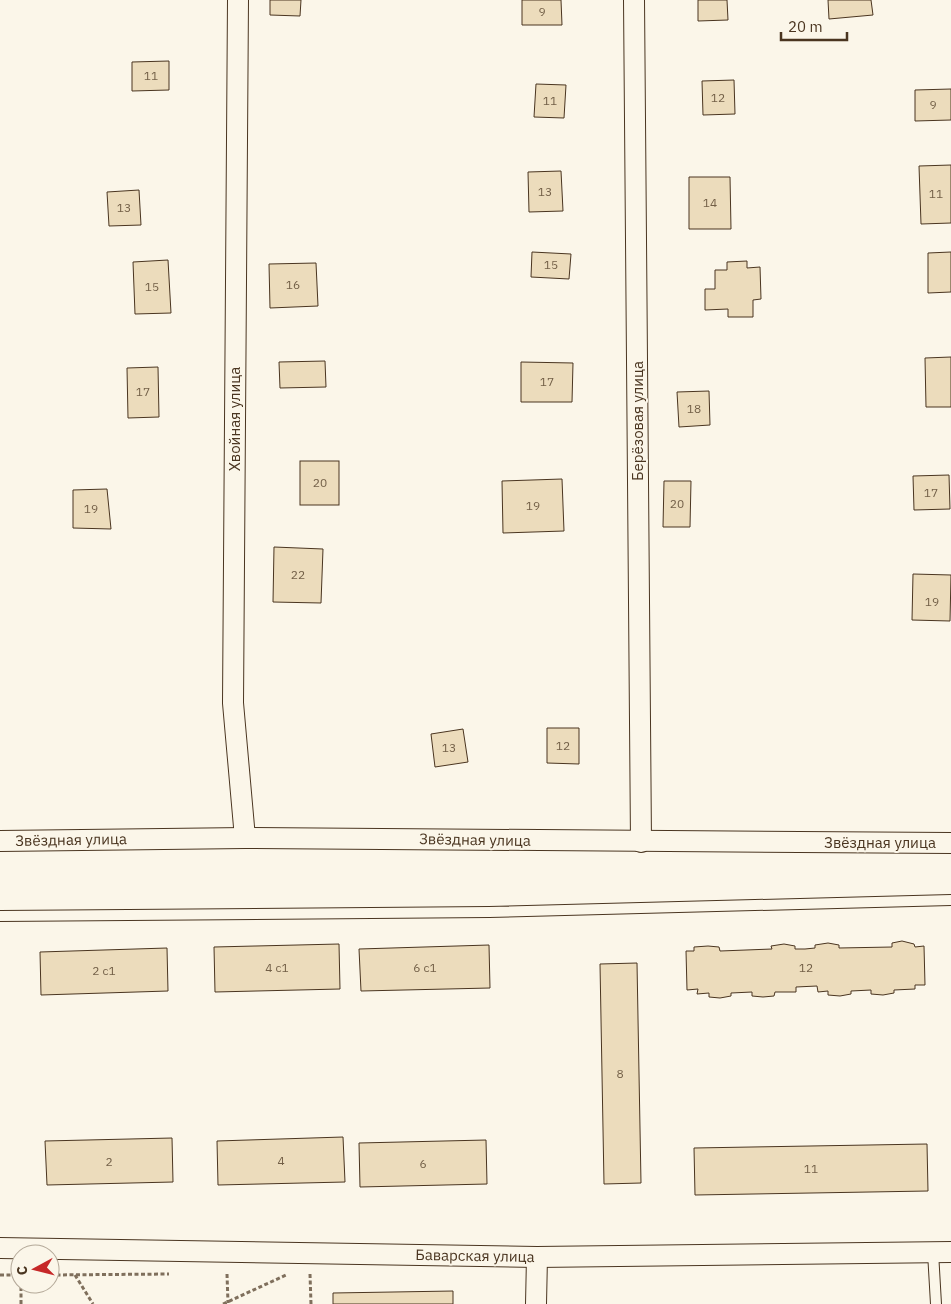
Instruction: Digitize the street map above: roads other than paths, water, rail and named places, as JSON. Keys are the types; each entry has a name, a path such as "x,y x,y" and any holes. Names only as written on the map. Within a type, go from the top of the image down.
{"street":[{"name":"Хвойная улица","path":"238,0 233,703 245,838"},
{"name":"Берёзовая улица","path":"634,0 641,842"},
{"name":"Звёздная улица","path":"0,841 245,838 951,843"},
{"name":"Баварская улица","path":"0,1248 537,1257 942,1252"},
{"path":"536,1304 537,1257"}],"lane":[{"path":"0,916 489,912 951,900"},
{"path":"936,1304 942,1252"}]}
